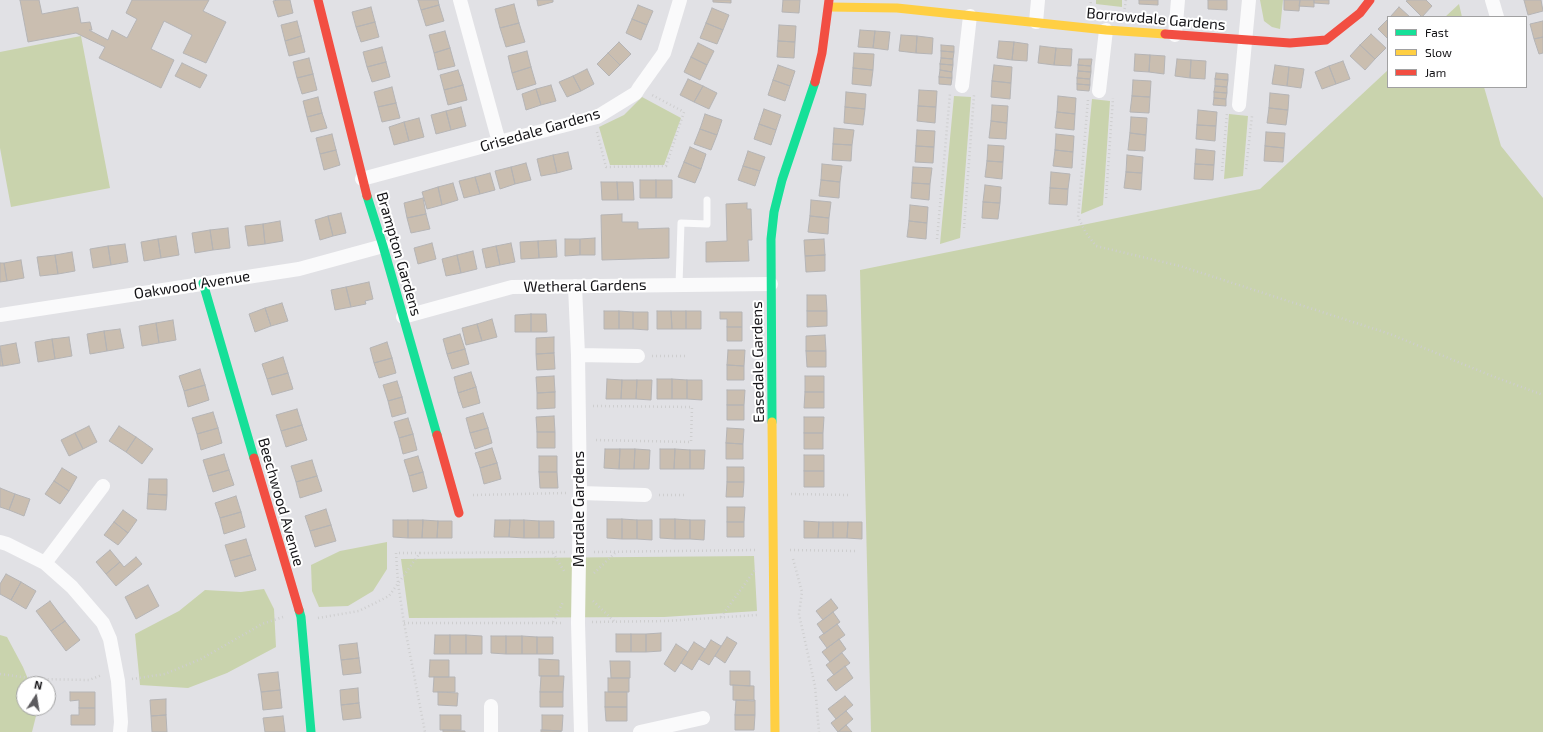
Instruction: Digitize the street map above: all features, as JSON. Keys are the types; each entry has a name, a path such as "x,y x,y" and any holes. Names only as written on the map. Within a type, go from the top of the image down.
{"street":[{"name":"Brampton Gardens","path":"318,0 362,179 383,246 459,514"},
{"path":"460,0 499,142"},
{"name":"Grisedale Gardens","path":"362,179 594,118 636,93 640,88 664,52 680,0"},
{"path":"1036,22 1038,0"},
{"path":"1174,35 1178,0"},
{"path":"1239,105 1249,0"},
{"name":"Borrowdale Gardens","path":"829,3 898,4 970,16 1106,30 1290,43 1326,40 1360,13 1370,0"},
{"path":"1492,0 1497,16"},
{"name":"Easedale Gardens","path":"775,732 771,284 774,212 782,180 813,90 822,53 829,3"},
{"path":"962,86 970,16"},
{"path":"1099,91 1106,30"},
{"name":"Oakwood Avenue","path":"0,315 299,269 383,246"},
{"name":"Beechwood Avenue","path":"203,283 301,617 311,732"},
{"name":"Wetheral Gardens","path":"403,318 512,287 771,284"},
{"name":"Mardale Gardens","path":"575,286 580,439 578,623 581,732"},
{"path":"578,355 638,356"},
{"path":"46,563 103,486"},
{"path":"580,493 645,495"},
{"path":"0,542 46,563 72,586 102,623 110,639 118,681 121,722 120,732"},
{"path":"491,706 491,732"},
{"path":"640,732 703,718"}],"lane":[{"path":"679,285 681,223 707,224 707,200"}],"path":[{"path":"937,239 949,95 962,86 974,95 964,228"},
{"path":"594,118 606,167 666,166 684,112 640,88"},
{"path":"1106,198 1113,98 1099,91 1089,93 1078,217 1086,233 1096,246 1180,266 1383,332 1543,395"},
{"path":"1222,171 1226,113 1239,105 1252,116 1246,169"},
{"path":"638,356 688,356"},
{"path":"579,406 692,407 691,442 580,439"},
{"path":"454,496 580,493"},
{"path":"773,494 848,495"},
{"path":"645,495 687,495"},
{"path":"425,732 404,623 398,583 396,554 774,550 856,551"},
{"path":"790,550 802,592 799,614 815,686 819,732"},
{"path":"552,552 564,572"},
{"path":"593,575 615,552"},
{"path":"0,674 38,679 88,680 103,675 118,681 165,674 201,659 262,624 282,617 323,618 359,611 389,596 420,553"},
{"path":"721,617 755,570 774,568"},
{"path":"552,623 564,598"},
{"path":"592,600 614,621"},
{"path":"404,623 578,623 667,621 774,614"}],"green space":[{"path":"1096,0 1122,0 1122,7 1096,4"},
{"path":"1260,0 1283,0 1280,29 1272,27 1264,21"},
{"path":"1459,4 1462,16 1446,16"},
{"path":"81,36 110,188 11,207 0,148 0,52"},
{"path":"1387,71 1387,88 1484,88 1501,146 1543,198 1543,732 871,732 860,270 1260,189"},
{"path":"954,96 971,97 960,238 940,244"},
{"path":"642,97 681,118 664,165 610,165 599,127 624,115"},
{"path":"1092,99 1110,101 1103,205 1081,214"},
{"path":"1229,114 1248,116 1243,176 1224,179"},
{"path":"387,542 387,569 373,591 348,606 319,607 312,591 311,565 340,551"},
{"path":"754,556 757,611 664,617 409,618 401,559"},
{"path":"264,589 274,609 276,647 227,673 188,688 140,685 135,634 179,611 205,590 241,592"},
{"path":"0,635 7,637 27,676 16,676 16,716 36,716 32,732 0,732"}],"building":[{"path":"20,0 39,0 42,14 78,7 81,23 90,22 92,30 89,30 108,40 112,30 127,38 137,19 126,13 132,0 209,0 203,11 226,22 206,63 183,53 192,35 164,21 151,49 174,60 161,88 99,58 105,47 76,33 28,42"},
{"path":"290,0 293,13 278,17 273,1"},
{"path":"418,0 438,0 439,5 421,10"},
{"path":"537,0 553,0 553,2 538,6"},
{"path":"713,0 731,0 731,3 713,2"},
{"path":"783,0 800,0 799,13 782,12"},
{"path":"1139,0 1158,0 1158,5 1139,4"},
{"path":"1208,0 1227,0 1227,10 1208,9"},
{"path":"1284,0 1300,0 1299,11 1284,10"},
{"path":"1300,0 1314,0 1314,7 1299,6"},
{"path":"1314,0 1329,0 1329,4 1314,3"},
{"path":"1426,0 1432,6 1423,16 1421,16 1406,1"},
{"path":"1524,0 1541,0 1543,11 1528,15"},
{"path":"514,4 519,23 500,28 495,9"},
{"path":"439,5 444,21 426,26 421,10"},
{"path":"638,5 653,11 647,25 632,19"},
{"path":"371,7 375,22 356,27 352,12"},
{"path":"1399,7 1409,16 1391,16"},
{"path":"712,8 729,15 723,30 706,23"},
{"path":"632,19 647,25 641,40 626,33"},
{"path":"1387,20 1387,38 1378,29"},
{"path":"297,21 301,36 285,41 281,25"},
{"path":"1543,21 1543,37 1534,39 1530,24"},
{"path":"375,22 379,37 361,42 356,27"},
{"path":"519,23 525,42 506,47 500,28"},
{"path":"706,23 723,30 717,44 700,38"},
{"path":"779,25 796,26 795,42 778,41"},
{"path":"860,30 875,31 873,48 858,47"},
{"path":"445,31 450,48 434,53 429,35"},
{"path":"875,31 890,32 888,50 873,48"},
{"path":"1371,34 1386,48 1375,59 1360,45"},
{"path":"901,35 917,36 916,53 899,51"},
{"path":"301,36 305,52 289,56 285,41"},
{"path":"917,36 933,38 932,54 916,53"},
{"path":"1543,37 1543,53 1539,54 1534,39"},
{"path":"778,41 795,42 794,58 777,57"},
{"path":"999,41 1014,42 1012,60 997,58"},
{"path":"619,42 631,54 620,65 608,53"},
{"path":"1014,42 1028,44 1027,61 1012,60"},
{"path":"698,43 714,51 707,65 691,57"},
{"path":"941,45 954,46 954,52 941,51"},
{"path":"1360,45 1375,59 1365,70 1350,56"},
{"path":"1040,46 1056,48 1054,65 1038,63"},
{"path":"382,47 386,62 367,67 363,52"},
{"path":"450,48 455,66 438,70 434,53"},
{"path":"1056,48 1072,49 1071,66 1054,65"},
{"path":"527,51 531,67 512,73 508,56"},
{"path":"941,51 954,52 953,59 941,58"},
{"path":"608,53 620,65 609,76 597,64"},
{"path":"854,53 874,54 873,70 853,68"},
{"path":"1135,54 1150,55 1149,72 1134,71"},
{"path":"1150,55 1165,56 1164,74 1149,72"},
{"path":"691,57 707,65 700,80 684,72"},
{"path":"309,58 313,74 297,78 293,62"},
{"path":"941,58 953,59 953,65 940,64"},
{"path":"1079,59 1092,59 1091,66 1078,65"},
{"path":"1177,59 1191,60 1190,78 1175,76"},
{"path":"1191,60 1206,61 1205,79 1190,78"},
{"path":"1343,61 1350,79 1336,84 1329,66"},
{"path":"386,62 390,77 372,82 367,67"},
{"path":"182,63 207,75 200,88 175,76"},
{"path":"940,64 953,65 952,72 940,70"},
{"path":"778,65 795,71 790,86 773,80"},
{"path":"994,65 1012,67 1011,83 992,81"},
{"path":"1078,65 1091,66 1091,72 1078,71"},
{"path":"1275,65 1289,67 1287,86 1272,84"},
{"path":"1329,66 1336,84 1322,89 1315,72"},
{"path":"531,67 536,84 517,90 512,73"},
{"path":"1289,67 1304,69 1301,88 1287,86"},
{"path":"853,68 873,70 871,86 852,84"},
{"path":"587,69 594,84 581,91 573,76"},
{"path":"458,70 463,85 444,90 440,75"},
{"path":"940,70 952,72 952,78 939,77"},
{"path":"1078,71 1091,72 1090,79 1077,78"},
{"path":"1216,73 1228,74 1228,80 1215,79"},
{"path":"313,74 317,90 302,94 297,78"},
{"path":"573,76 581,91 567,97 559,82"},
{"path":"939,77 952,78 951,85 939,84"},
{"path":"1077,78 1090,79 1090,85 1077,84"},
{"path":"688,79 703,86 694,102 680,95"},
{"path":"1215,79 1228,80 1227,87 1215,86"},
{"path":"773,80 790,86 785,101 768,95"},
{"path":"1133,80 1151,81 1150,97 1132,96"},
{"path":"992,81 1011,83 1010,99 991,97"},
{"path":"1077,84 1090,85 1089,91 1077,90"},
{"path":"463,85 467,100 448,105 444,90"},
{"path":"551,85 556,101 541,105 536,89"},
{"path":"703,86 717,93 709,109 694,102"},
{"path":"1215,86 1227,87 1227,93 1214,92"},
{"path":"392,87 396,103 378,107 374,92"},
{"path":"536,89 541,105 526,110 522,94"},
{"path":"919,90 937,91 936,107 918,106"},
{"path":"846,92 866,94 865,109 845,107"},
{"path":"1214,92 1227,93 1226,99 1214,98"},
{"path":"1270,93 1289,95 1288,110 1269,108"},
{"path":"1058,96 1076,98 1075,114 1057,112"},
{"path":"1132,96 1150,97 1149,113 1130,112"},
{"path":"318,97 322,113 307,117 303,101"},
{"path":"1214,98 1226,99 1226,106 1213,105"},
{"path":"396,103 400,118 382,122 378,107"},
{"path":"992,105 1008,106 1007,123 991,121"},
{"path":"918,106 936,107 935,123 917,121"},
{"path":"461,107 466,126 451,130 446,111"},
{"path":"845,107 865,109 863,125 844,123"},
{"path":"1269,108 1288,110 1286,125 1267,123"},
{"path":"764,109 781,115 776,130 759,124"},
{"path":"1198,110 1217,112 1216,126 1197,125"},
{"path":"446,111 451,130 436,134 431,115"},
{"path":"1057,112 1075,114 1074,130 1055,128"},
{"path":"322,113 327,128 311,132 307,117"},
{"path":"705,114 722,120 717,135 700,129"},
{"path":"1131,117 1147,118 1146,135 1130,133"},
{"path":"419,118 424,137 409,141 404,122"},
{"path":"991,121 1007,123 1006,139 989,138"},
{"path":"404,122 409,141 394,145 389,127"},
{"path":"759,124 776,130 771,145 754,139"},
{"path":"1197,125 1216,126 1215,141 1196,139"},
{"path":"834,128 854,130 852,145 833,144"},
{"path":"700,129 717,135 711,150 694,144"},
{"path":"917,130 935,131 934,147 916,146"},
{"path":"1266,132 1285,133 1284,148 1265,146"},
{"path":"1130,133 1146,135 1145,151 1128,150"},
{"path":"332,134 336,150 320,154 316,138"},
{"path":"1056,134 1074,136 1073,152 1055,150"},
{"path":"833,144 852,145 851,161 832,160"},
{"path":"988,145 1004,146 1003,162 987,161"},
{"path":"916,146 934,147 933,163 915,162"},
{"path":"1265,146 1284,148 1283,162 1264,161"},
{"path":"690,147 706,154 701,169 684,162"},
{"path":"1196,149 1215,151 1214,165 1195,164"},
{"path":"336,150 340,165 324,170 320,154"},
{"path":"1055,150 1073,152 1072,168 1053,166"},
{"path":"748,151 765,157 760,171 743,166"},
{"path":"568,152 572,169 557,173 553,155"},
{"path":"553,155 557,173 541,176 537,159"},
{"path":"1127,155 1143,157 1142,173 1126,172"},
{"path":"987,161 1003,162 1002,179 985,177"},
{"path":"684,162 701,169 695,183 678,177"},
{"path":"526,163 531,180 515,184 511,167"},
{"path":"822,164 842,166 840,182 821,180"},
{"path":"1195,164 1214,165 1213,180 1194,179"},
{"path":"743,166 760,171 755,186 738,180"},
{"path":"511,167 515,184 500,189 495,171"},
{"path":"913,167 932,168 930,184 912,183"},
{"path":"1051,172 1070,174 1068,189 1050,188"},
{"path":"1126,172 1142,173 1141,190 1124,188"},
{"path":"490,173 495,190 480,194 475,177"},
{"path":"475,177 480,194 464,198 459,181"},
{"path":"640,180 656,180 656,198 640,198"},
{"path":"656,180 672,180 672,198 656,198"},
{"path":"821,180 840,182 839,198 819,196"},
{"path":"601,182 617,182 618,200 602,200"},
{"path":"617,182 633,182 634,200 618,200"},
{"path":"453,183 458,200 442,205 438,187"},
{"path":"912,183 930,184 929,200 911,198"},
{"path":"985,185 1001,187 1000,203 983,202"},
{"path":"438,187 442,205 427,209 422,192"},
{"path":"1050,188 1068,189 1067,205 1049,204"},
{"path":"423,198 426,214 407,218 404,203"},
{"path":"811,200 831,202 829,218 810,216"},
{"path":"983,202 1000,203 998,219 982,218"},
{"path":"747,203 747,209 751,209 752,240 748,240 749,261 706,262 706,242 727,241 726,204"},
{"path":"910,205 928,207 927,223 909,221"},
{"path":"341,213 346,233 333,236 328,216"},
{"path":"426,214 430,229 411,233 407,218"},
{"path":"622,214 622,222 638,222 638,229 669,228 669,258 602,260 601,215"},
{"path":"328,216 333,236 320,240 315,220"},
{"path":"810,216 829,218 828,234 808,232"},
{"path":"280,221 283,241 265,244 263,224"},
{"path":"909,221 927,223 926,239 907,237"},
{"path":"263,224 265,244 248,246 245,226"},
{"path":"228,228 230,248 213,250 210,230"},
{"path":"210,230 213,250 195,253 192,233"},
{"path":"176,236 179,255 161,258 158,239"},
{"path":"595,238 595,255 580,255 580,239"},
{"path":"158,239 161,258 144,261 141,242"},
{"path":"565,239 580,239 580,255 565,256"},
{"path":"824,239 825,255 805,256 804,240"},
{"path":"556,240 557,257 539,258 538,241"},
{"path":"538,241 539,258 521,259 520,242"},
{"path":"432,243 436,259 418,264 414,248"},
{"path":"511,243 515,262 500,265 496,246"},
{"path":"125,244 128,262 111,265 108,246"},
{"path":"108,246 111,265 93,268 90,249"},
{"path":"496,246 500,265 486,268 482,249"},
{"path":"473,251 477,269 461,273 457,255"},
{"path":"72,252 75,271 58,274 55,255"},
{"path":"55,255 58,274 40,276 37,257"},
{"path":"457,255 461,273 446,276 442,259"},
{"path":"825,255 825,271 806,272 805,256"},
{"path":"21,260 24,278 7,281 4,263"},
{"path":"0,263 4,263 7,281 0,282"},
{"path":"369,282 373,299 365,301 366,304 351,307 346,287"},
{"path":"346,287 351,307 335,310 331,290"},
{"path":"807,295 826,295 827,311 807,311"},
{"path":"282,303 288,321 271,326 265,308"},
{"path":"265,308 271,326 255,332 249,314"},
{"path":"604,311 619,311 619,329 604,329"},
{"path":"619,311 633,312 633,329 619,329"},
{"path":"657,311 671,311 672,329 657,329"},
{"path":"671,311 686,311 686,329 672,329"},
{"path":"686,311 701,311 701,329 686,329"},
{"path":"807,311 827,311 827,326 807,327"},
{"path":"633,312 648,312 648,330 633,329"},
{"path":"720,312 742,312 742,327 727,327 727,319 720,319"},
{"path":"531,314 546,314 547,332 531,332"},
{"path":"531,314 531,332 515,332 515,315"},
{"path":"492,319 497,337 482,341 477,324"},
{"path":"173,320 176,340 159,343 156,323"},
{"path":"156,323 159,343 142,346 139,326"},
{"path":"477,324 482,341 466,345 462,328"},
{"path":"727,327 742,327 742,341 727,341"},
{"path":"120,329 124,348 107,351 104,331"},
{"path":"104,331 107,351 90,354 87,334"},
{"path":"460,334 465,349 447,354 443,339"},
{"path":"825,335 826,351 806,351 806,336"},
{"path":"69,337 72,356 55,359 52,339"},
{"path":"554,337 554,353 536,354 536,338"},
{"path":"52,339 55,359 38,362 35,342"},
{"path":"387,342 392,358 374,363 370,348"},
{"path":"16,343 20,363 3,366 0,346"},
{"path":"0,349 3,366 0,366"},
{"path":"465,349 469,364 452,369 447,354"},
{"path":"728,350 745,350 744,366 727,365"},
{"path":"806,351 826,351 826,367 807,367"},
{"path":"554,353 555,369 537,370 536,354"},
{"path":"283,357 288,373 267,379 262,364"},
{"path":"392,358 396,373 379,378 374,363"},
{"path":"727,365 744,366 744,380 727,380"},
{"path":"200,369 205,385 184,391 179,376"},
{"path":"471,372 476,387 458,393 454,377"},
{"path":"288,373 293,389 272,395 267,379"},
{"path":"554,376 555,392 537,393 536,377"},
{"path":"805,376 824,376 824,392 805,392"},
{"path":"607,379 622,380 621,399 606,399"},
{"path":"657,379 672,379 672,399 657,399"},
{"path":"672,379 687,380 687,399 672,399"},
{"path":"622,380 637,380 636,399 621,399"},
{"path":"637,380 652,380 651,400 636,399"},
{"path":"687,380 702,380 702,400 687,399"},
{"path":"397,381 402,397 388,401 383,385"},
{"path":"205,385 209,400 188,407 184,391"},
{"path":"476,387 480,403 463,408 458,393"},
{"path":"727,390 745,390 744,405 727,405"},
{"path":"555,392 555,408 537,409 537,393"},
{"path":"805,392 824,392 824,408 804,408"},
{"path":"402,397 406,413 392,417 388,401"},
{"path":"727,405 744,405 744,420 727,420"},
{"path":"297,409 302,425 281,431 276,415"},
{"path":"213,412 218,428 197,434 192,418"},
{"path":"483,413 488,428 470,433 466,418"},
{"path":"554,416 555,432 537,432 536,417"},
{"path":"804,417 824,417 823,433 804,433"},
{"path":"408,418 413,434 399,438 394,422"},
{"path":"302,425 307,440 286,447 281,431"},
{"path":"89,426 97,442 83,449 75,433"},
{"path":"119,426 136,437 126,452 109,441"},
{"path":"218,428 222,443 201,450 197,434"},
{"path":"488,428 492,443 475,449 470,433"},
{"path":"727,428 744,429 743,444 726,443"},
{"path":"537,432 555,432 555,448 537,448"},
{"path":"75,433 83,449 69,456 61,440"},
{"path":"804,433 823,433 823,449 804,449"},
{"path":"413,434 417,450 403,454 399,438"},
{"path":"136,437 153,449 142,464 126,452"},
{"path":"726,443 743,444 743,459 726,459"},
{"path":"492,448 497,463 480,468 475,453"},
{"path":"605,449 620,449 619,469 604,468"},
{"path":"620,449 635,449 634,469 619,469"},
{"path":"635,449 650,450 649,469 634,469"},
{"path":"660,449 675,449 674,469 660,469"},
{"path":"675,449 690,450 690,469 674,469"},
{"path":"690,450 705,450 704,469 690,469"},
{"path":"224,454 229,470 208,476 203,460"},
{"path":"804,455 824,455 824,471 804,471"},
{"path":"418,456 423,472 409,476 404,460"},
{"path":"539,456 557,456 557,472 539,472"},
{"path":"312,460 317,476 296,482 291,466"},
{"path":"497,463 501,479 484,484 480,468"},
{"path":"727,467 744,467 744,482 727,482"},
{"path":"62,468 77,477 69,491 54,481"},
{"path":"229,470 234,485 213,492 208,476"},
{"path":"804,471 824,471 824,487 804,487"},
{"path":"423,472 427,488 413,492 409,476"},
{"path":"539,472 557,472 558,488 540,488"},
{"path":"317,476 322,491 300,498 296,482"},
{"path":"149,479 167,479 167,495 148,494"},
{"path":"54,481 69,491 60,504 45,494"},
{"path":"727,482 744,482 743,497 726,497"},
{"path":"0,488 15,494 9,510 0,507"},
{"path":"15,494 30,499 24,516 9,510"},
{"path":"148,494 167,495 166,510 147,509"},
{"path":"236,496 241,512 220,518 215,503"},
{"path":"727,507 745,507 744,522 727,522"},
{"path":"326,509 331,525 310,531 305,516"},
{"path":"123,510 137,520 128,533 114,522"},
{"path":"241,512 245,527 224,534 220,518"},
{"path":"607,519 622,519 622,539 607,538"},
{"path":"622,519 637,520 637,539 622,539"},
{"path":"660,519 675,519 675,539 660,538"},
{"path":"675,519 690,520 690,539 675,539"},
{"path":"393,520 408,520 408,538 393,537"},
{"path":"408,520 423,520 422,538 408,538"},
{"path":"423,520 438,521 437,538 422,538"},
{"path":"495,520 510,520 509,537 494,537"},
{"path":"510,520 524,520 524,538 509,537"},
{"path":"524,520 539,521 539,538 524,538"},
{"path":"637,520 652,520 652,540 637,539"},
{"path":"690,520 705,520 704,540 690,539"},
{"path":"438,521 452,521 452,538 437,538"},
{"path":"539,521 554,521 554,538 539,538"},
{"path":"804,521 819,522 818,538 804,538"},
{"path":"114,522 128,533 118,545 104,535"},
{"path":"727,522 744,522 744,537 727,537"},
{"path":"819,522 833,522 833,538 818,538"},
{"path":"833,522 848,522 847,538 833,538"},
{"path":"848,522 862,522 862,539 847,538"},
{"path":"331,525 336,541 315,547 310,531"},
{"path":"246,539 251,555 230,561 225,545"},
{"path":"110,550 120,562 106,574 96,562"},
{"path":"251,555 256,570 235,577 230,561"},
{"path":"136,557 142,564 116,586 106,574 120,562 124,567"},
{"path":"6,574 21,582 11,600 0,594 0,584"},
{"path":"21,582 36,591 26,609 11,600"},
{"path":"148,585 159,606 136,619 125,597"},
{"path":"831,599 838,608 823,620 816,611"},
{"path":"50,601 65,621 51,631 36,611"},
{"path":"833,612 840,622 824,634 817,624"},
{"path":"65,621 80,640 66,651 51,631"},
{"path":"837,624 845,635 827,648 819,637"},
{"path":"661,633 661,651 646,652 646,634"},
{"path":"616,634 631,634 631,652 616,652"},
{"path":"631,634 646,634 646,652 631,652"},
{"path":"435,635 450,635 450,654 434,654"},
{"path":"450,635 466,635 466,654 450,654"},
{"path":"466,635 482,636 482,654 466,654"},
{"path":"491,636 506,636 506,654 491,653"},
{"path":"506,636 522,636 522,654 506,654"},
{"path":"522,636 537,637 537,654 522,654"},
{"path":"537,637 553,637 553,654 537,654"},
{"path":"727,637 737,643 725,663 715,656"},
{"path":"839,639 846,649 830,662 822,652"},
{"path":"711,640 721,646 709,665 699,659"},
{"path":"694,642 705,649 692,670 681,663"},
{"path":"357,643 359,658 341,660 339,645"},
{"path":"676,644 688,652 675,672 664,664"},
{"path":"842,653 850,663 834,675 826,665"},
{"path":"359,658 361,673 343,675 341,660"},
{"path":"539,659 559,660 559,676 539,676"},
{"path":"430,660 449,660 449,677 429,677"},
{"path":"610,661 630,661 630,678 611,678"},
{"path":"845,666 853,678 836,691 827,680"},
{"path":"730,671 750,671 750,686 730,685"},
{"path":"278,672 280,690 261,692 258,674"},
{"path":"541,676 564,676 563,692 540,692"},
{"path":"434,677 455,677 455,692 433,692"},
{"path":"608,678 629,678 629,692 608,692"},
{"path":"733,685 754,686 754,701 733,700"},
{"path":"358,688 359,703 341,705 340,690"},
{"path":"280,690 282,708 263,710 261,692"},
{"path":"70,692 95,692 95,708 79,708 79,700 70,701"},
{"path":"438,692 458,693 457,706 438,705"},
{"path":"540,692 563,692 563,707 540,707"},
{"path":"605,692 627,692 627,707 605,707"},
{"path":"845,696 853,705 836,719 828,709"},
{"path":"166,699 166,715 151,716 150,700"},
{"path":"736,700 755,700 755,715 735,715"},
{"path":"359,703 361,718 343,720 341,705"},
{"path":"605,707 627,707 627,721 606,721"},
{"path":"79,708 95,708 95,725 71,725 71,715 79,715"},
{"path":"846,711 853,719 838,732 831,723"},
{"path":"166,715 167,732 152,732 151,716"},
{"path":"440,715 461,715 461,730 440,730"},
{"path":"542,715 563,715 562,731 542,730"},
{"path":"735,715 755,715 754,730 735,730"},
{"path":"283,716 285,732 265,732 263,718"},
{"path":"846,725 852,732 838,732"},
{"path":"443,730 465,731 465,732 443,732"},
{"path":"541,730 561,731 561,732 541,732"}],"traffic: fast":[{"path":"772,422 771,239 774,212 782,180 815,82"},
{"path":"367,196 383,246 437,435"},
{"path":"203,283 254,458"},
{"path":"299,610 301,617 311,732"}],"traffic: slow":[{"path":"829,7 897,8 1106,30 1165,34"},
{"path":"772,422 775,732"}],"traffic: jam":[{"path":"318,0 367,196"},
{"path":"815,82 822,53 829,0"},
{"path":"1165,34 1290,43 1326,40 1360,13 1370,0"},
{"path":"437,435 459,513"},
{"path":"254,458 299,610"}]}
